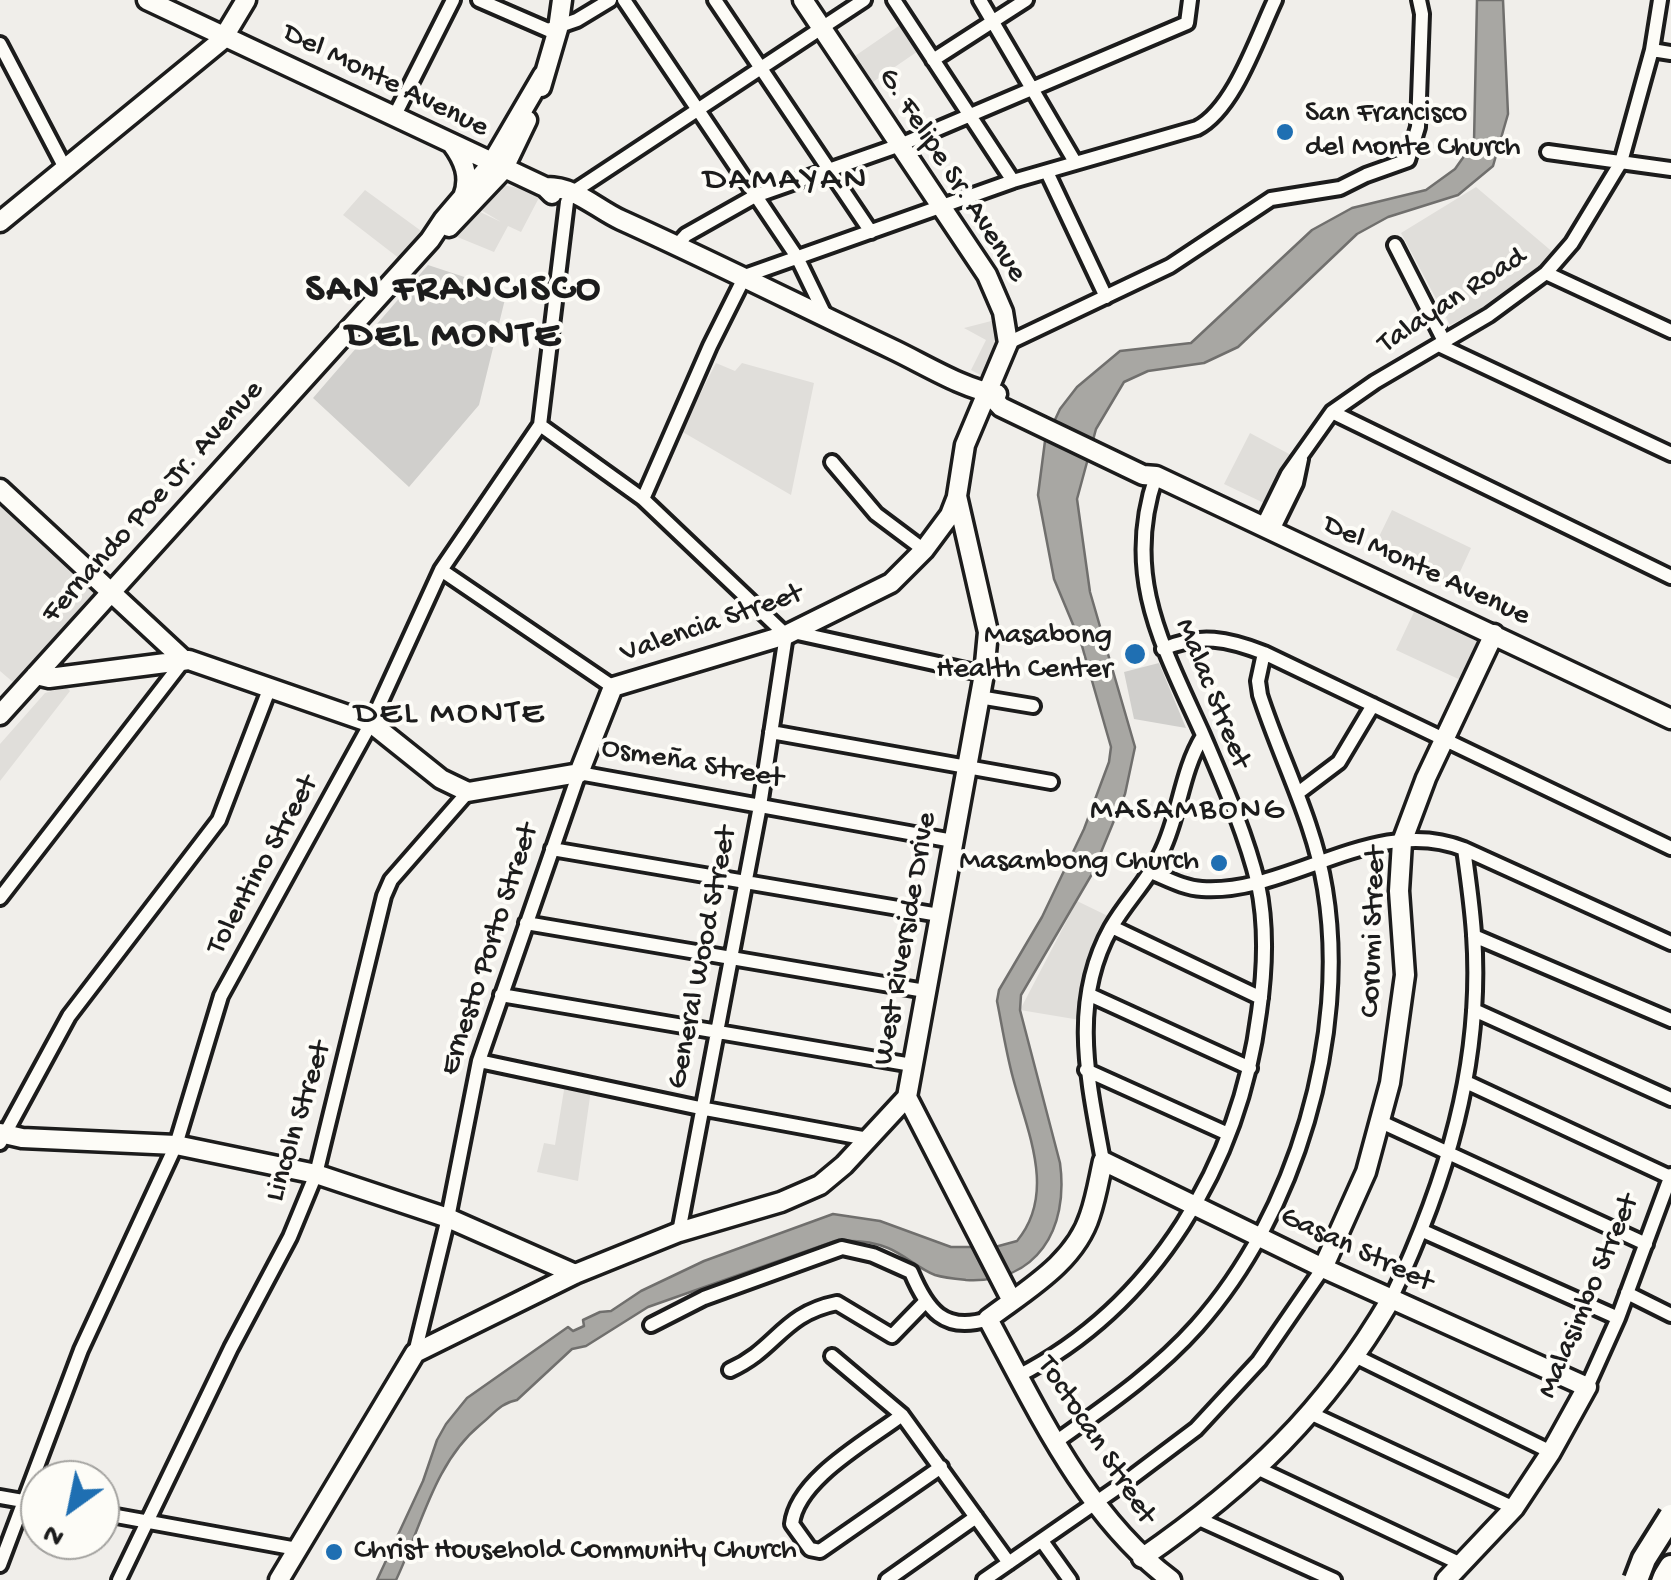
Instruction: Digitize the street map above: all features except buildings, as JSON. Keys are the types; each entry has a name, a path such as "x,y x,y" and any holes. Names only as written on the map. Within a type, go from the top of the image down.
{"highway":[{"path":"1636,1580 1644,1559 1671,1516"},
{"path":"1663,1580 1671,1568"}],"street":[{"name":"Del Monte Avenue","path":"147,0 497,167 745,276 988,393 1006,396 1029,413 1148,466 1156,476 1671,718"},
{"path":"0,222 226,36 246,0"},
{"path":"394,116 453,0"},
{"path":"479,0 538,28 558,29 610,0"},
{"name":"Fernando Poe Jr. Avenue","path":"430,240 460,218 497,167 542,75 558,29 562,0"},
{"path":"624,0 797,258 826,318"},
{"path":"716,0 871,232"},
{"name":"G. Felipe Sr. Avenue","path":"803,0 995,288 1004,312 1008,343"},
{"path":"570,197 864,0"},
{"path":"894,0 1013,182"},
{"path":"980,0 1075,162"},
{"path":"934,60 1026,0"},
{"path":"677,245 686,235 755,196 900,146 1189,19 1190,0"},
{"path":"643,499 745,276 1013,182 1213,120 1275,0"},
{"path":"988,393 1008,343 1170,266 1271,200 1340,188 1408,160 1418,128 1419,0"},
{"name":"Talayan Road","path":"1268,527 1288,474 1332,412 1375,382 1489,316 1546,273 1572,243 1621,162 1652,50 1660,0"},
{"path":"0,44 6,75 66,168"},
{"path":"1652,50 1671,53"},
{"path":"464,196 465,168 451,144 487,142 517,128 526,169 545,187"},
{"path":"1548,152 1671,169"},
{"name":"Fernando Poe Jr. Avenue","path":"0,715 430,240 464,196 497,167"},
{"path":"1047,172 1106,297"},
{"name":"Tolentino Street","path":"40,1460 81,1350 176,1145 221,996 371,723 441,570 540,425 570,197"},
{"path":"1395,245 1443,344 1671,454"},
{"path":"1546,273 1671,331"},
{"name":"West Riverside Drive","path":"415,1354 575,1274 679,1232 781,1202 820,1185 906,1097 984,674 988,632 957,496 964,445 988,393"},
{"path":"1332,412 1671,577"},
{"path":"540,425 643,499 790,633 984,674"},
{"path":"832,462 876,514 924,550"},
{"name":"Malac Street","path":"1018,1376 1070,1346 1127,1297 1164,1254 1196,1206 1228,1134 1250,1068 1261,998 1264,963 1258,883 1203,736 1163,649 1142,570 1146,510 1156,476"},
{"path":"0,489 184,660"},
{"name":"Valencia Street","path":"613,687 790,633 891,582 924,550 950,515 957,496"},
{"path":"441,570 613,687"},
{"name":"General Wood Street","path":"679,1232 790,633"},
{"name":"Corumi Street","path":"992,1578 1166,1453 1228,1398 1280,1334 1323,1268 1350,1211 1381,1122 1399,1036 1405,975 1399,892 1402,842 1494,634"},
{"path":"1163,649 1197,638 1218,638 1264,653 1671,848"},
{"path":"1057,1442 1169,1356 1221,1296 1258,1236 1302,1134 1324,1053 1332,972 1330,926 1319,860 1260,696 1258,681 1264,653"},
{"path":"0,898 184,660"},
{"path":"36,675 49,678 184,660 371,723 441,779 468,792"},
{"path":"270,687 219,820 69,1016 2,1137 176,1145 316,1174 448,1218 575,1274"},
{"name":"Ernesto Porto Street","path":"415,1354 448,1218 479,1061 613,687"},
{"path":"979,698 1033,706"},
{"path":"1298,793 1339,762 1373,705"},
{"path":"770,732 1051,782"},
{"path":"651,1326 704,1298 842,1248 872,1254 910,1272 924,1303 956,1325 988,1320 1055,1268 1078,1242 1090,1216 1103,1161 1086,1070 1084,1034 1102,947 1112,926 1151,872 1173,827 1189,762 1203,736"},
{"name":"Osmeña Street","path":"468,792 580,773 953,840"},
{"name":"Lincoln Street","path":"120,1580 290,1237 316,1174 384,896 404,862 468,792"},
{"path":"1151,872 1198,889 1258,883 1319,860 1402,842 1439,841 1671,943"},
{"path":"552,849 939,916"},
{"path":"1142,1558 1199,1519 1259,1469 1312,1414 1356,1356 1391,1299 1423,1231 1450,1153 1466,1082 1474,1010 1474,936 1464,849"},
{"path":"526,923 925,991"},
{"path":"1112,926 1261,998"},
{"path":"1474,936 1671,1020"},
{"path":"502,995 912,1065"},
{"path":"1090,996 1250,1068"},
{"path":"1474,1010 1671,1099"},
{"path":"479,1061 868,1139"},
{"path":"1086,1070 1228,1134"},
{"path":"1466,1082 1671,1176"},
{"path":"906,1097 1012,1301"},
{"path":"1381,1122 1646,1244"},
{"name":"Gasan Street","path":"1103,1161 1323,1268 1587,1387"},
{"name":"Malasimbo Street","path":"1446,1580 1514,1508 1551,1452 1587,1387 1618,1318 1671,1176"},
{"path":"1423,1231 1618,1318"},
{"path":"1627,1293 1671,1315"},
{"path":"730,1370 760,1354 790,1322 818,1308 837,1303 889,1336 900,1330 924,1303"},
{"name":"Toctocan Street","path":"988,1320 1095,1502 1142,1558 1172,1580"},
{"path":"279,1580 415,1354"},
{"path":"832,1356 902,1415 1008,1563"},
{"path":"1356,1356 1551,1452"},
{"path":"1312,1414 1514,1508"},
{"path":"902,1415 808,1486 792,1524 810,1549 820,1551 941,1466"},
{"path":"1259,1469 1462,1564"},
{"name":"Tolentino Street","path":"0,1564 20,1512"},
{"path":"120,1516 297,1549"},
{"path":"887,1580 976,1517"},
{"path":"1199,1519 1334,1580"},
{"path":"1042,1540 1070,1580"}],"shaded area":[{"path":"1477,0 1503,0 1508,114 1493,166 1458,195 1388,217 1357,234 1238,347 1204,363 1148,371 1124,382 1096,429 1077,499 1090,592 1135,747 1125,794 1092,874 1021,995 1020,1010 1060,1163 1059,1210 1043,1248 1012,1273 966,1280 935,1275 882,1246 835,1241 648,1307 586,1346 572,1349 517,1400 501,1407 464,1440 430,1497 396,1580 377,1580 446,1424 467,1398 568,1327 573,1331 584,1326 583,1320 611,1311 641,1291 704,1261 833,1214 880,1221 951,1247 995,1247 1017,1241 1029,1222 1037,1182 1031,1140 1004,1039 997,1001 999,990 1042,917 1084,829 1111,747 1082,646 1054,579 1038,495 1045,441 1060,409 1077,387 1120,351 1191,343 1312,230 1352,208 1426,190 1455,169 1474,142"},
{"path":"906,21 924,47 870,84 852,58"},
{"path":"502,185 542,192 521,232 508,226 494,252 455,236 476,210 501,222 481,210"},
{"path":"1476,187 1555,254 1492,304 1450,325 1401,233"},
{"path":"365,190 424,233 400,259 343,215"},
{"path":"428,265 507,291 479,405 409,487 313,398"},
{"path":"1003,318 1005,350 992,381 971,370 986,340 964,328"},
{"path":"716,363 735,371 742,363 814,383 791,495 681,431"},
{"path":"1250,433 1291,455 1266,504 1224,484"},
{"path":"0,499 100,588 14,683 0,671"},
{"path":"1392,510 1471,548 1453,587 1373,549"},
{"path":"1414,612 1484,644 1467,683 1396,650"},
{"path":"1159,663 1186,728 1134,719 1124,672"},
{"path":"66,687 70,691 0,781 0,744 45,693"},
{"path":"1077,901 1112,918 1086,1021 1020,1010"},
{"path":"565,1084 591,1090 578,1181 537,1172 544,1143 555,1145"}],"waterway":[{"path":"1648,1580 1671,1538"}],"place":[{"name":"San Francisco del Monte Church","path":"1285,132"},
{"name":"Masabong Health Center","path":"1135,654"},
{"name":"Masambong Church","path":"1219,863"},
{"name":"Christ Household Community Church","path":"334,1552"}],"district":[{"name":"DAMAYAN","path":"786,182"},
{"name":"SAN FRANCISCO DEL MONTE","path":"454,315"},
{"name":"DEL MONTE","path":"450,716"},
{"name":"MASAMBONG","path":"1188,812"}]}
